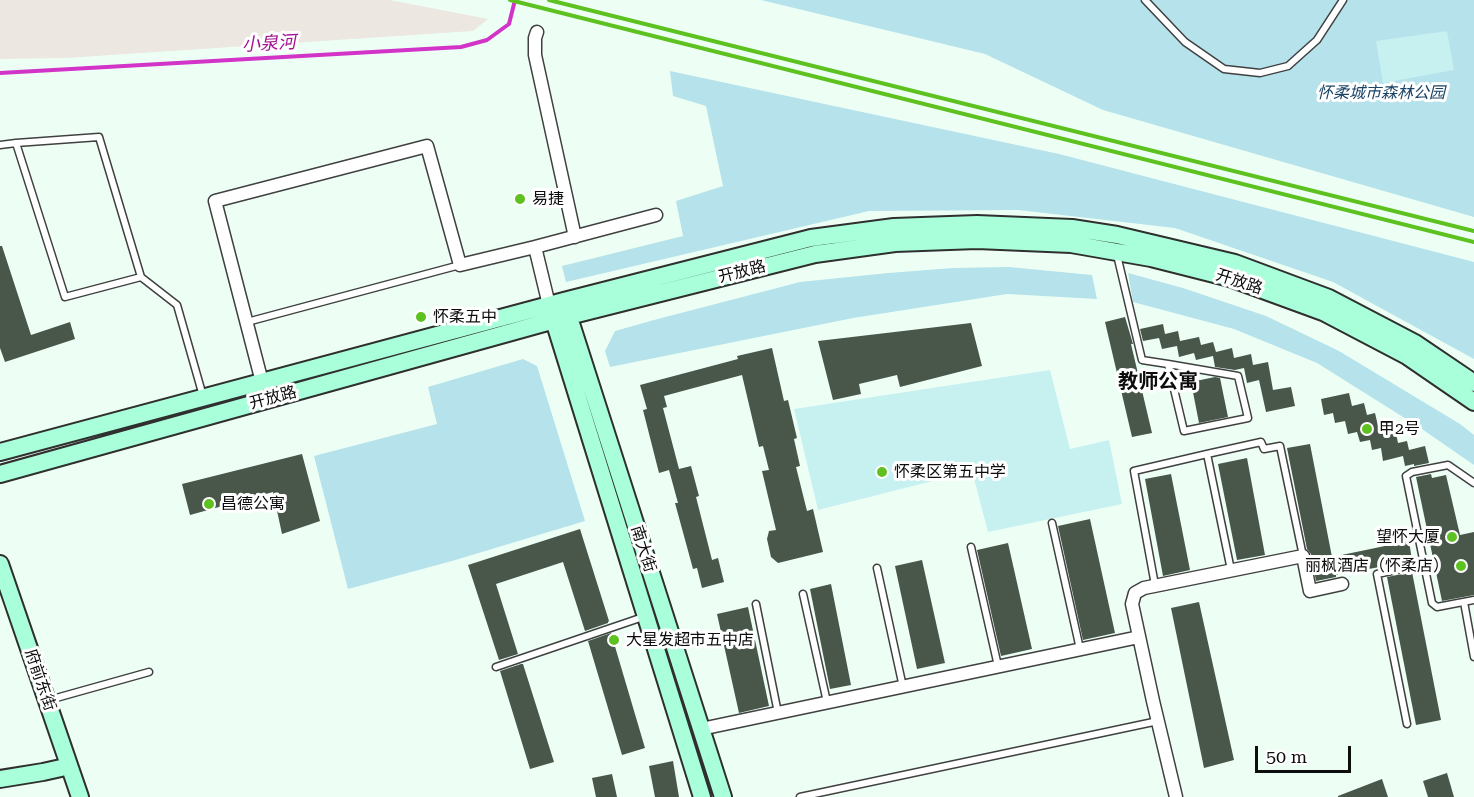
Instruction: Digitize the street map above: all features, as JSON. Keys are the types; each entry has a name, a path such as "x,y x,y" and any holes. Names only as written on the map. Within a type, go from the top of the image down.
{"main road":[{"name":"开放路","path":"0,474 811,238 894,227 977,224 1072,228 1117,235 1235,263 1329,298 1414,343 1474,383"},
{"name":"开放路","path":"0,452 262,382 559,310 814,254 895,243 977,240 1071,244 1151,258 1230,278 1323,312 1407,356 1474,402"},
{"name":"南大街","path":"559,310 646,616 702,797"},
{"name":"南大街","path":"559,310 723,797"},
{"name":"府前东街","path":"0,564 71,797"},
{"name":"府前东街","path":"0,592 80,797"},
{"path":"0,779 61,768"}],"street":[{"path":"537,32 535,55 575,237"},
{"path":"262,382 215,201 427,146 460,265 656,215"},
{"path":"535,247 559,310"},
{"path":"1176,797 1132,604 1135,593 1144,588 1303,556 1310,591 1342,584"},
{"path":"701,729 1139,638"}],"lane":[{"path":"1144,0 1185,42 1224,69 1260,73 1288,66 1317,40 1343,0"},
{"path":"0,145 99,137 141,277 177,305 203,398"},
{"path":"16,143 65,297 141,277"},
{"path":"1117,252 1142,360 1168,364 1238,376 1248,418 1184,431 1168,364"},
{"path":"247,322 460,265"},
{"path":"1155,586 1134,471 1261,442 1264,450 1280,446 1303,556"},
{"path":"1207,454 1231,570"},
{"path":"1474,483 1448,465 1412,472 1406,476 1432,603 1437,607 1474,600"},
{"path":"1052,524 1081,650"},
{"path":"971,547 998,667"},
{"path":"1407,724 1377,574 1424,564"},
{"path":"877,568 903,687"},
{"path":"803,594 827,703"},
{"path":"1464,602 1474,657"},
{"path":"756,604 778,714"},
{"path":"496,667 646,616"},
{"path":"43,701 149,672"},
{"path":"800,797 1158,721"}],"shaded area":[{"path":"0,0 390,0 488,19 473,31 66,58 0,59"},
{"path":"1447,31 1454,70 1383,83 1376,41"},
{"path":"1050,370 1070,449 1109,440 1122,504 988,532 972,471 818,510 794,409"}],"green space":[{"name":"怀柔城市森林公园","path":"761,0 1474,0 1474,217 1103,110 985,54"},
{"path":"670,71 1059,154 1474,262 1474,359 1333,282 1175,228 1018,210 869,211 566,282 562,266 683,236 676,201 723,186 706,106 673,96"},
{"path":"1009,267 1092,275 1097,299 1007,294 853,318 610,367 605,351 615,331 800,282 953,268"},
{"path":"1128,273 1183,288 1266,316 1339,351 1460,424 1474,435 1474,465 1419,427 1317,363 1234,329 1133,302"},
{"path":"523,359 537,366 585,521 348,589 314,456 437,424 428,387"}],"building":[{"path":"0,246 2,246 31,335 70,322 75,339 5,362 0,348"},
{"path":"1125,317 1152,433 1132,437 1105,322"},
{"path":"971,323 982,366 900,387 897,375 859,384 861,394 833,400 818,341"},
{"path":"1163,324 1165,334 1178,331 1180,341 1199,337 1201,345 1213,342 1216,352 1232,348 1234,358 1251,354 1253,365 1268,362 1273,390 1291,387 1295,406 1266,412 1259,380 1247,383 1244,368 1235,370 1215,367 1213,356 1196,360 1194,353 1179,357 1177,346 1162,349 1159,338 1143,341 1140,329"},
{"path":"772,348 784,401 788,400 797,438 794,439 800,466 796,467 807,511 813,509 823,552 778,563 771,557 767,539 769,531 776,530 762,471 769,470 763,446 759,447 742,375 664,396 667,407 663,408 679,469 691,466 699,496 696,497 712,560 718,558 724,582 702,588 697,568 693,569 675,503 678,503 669,470 659,473 643,410 647,409 640,385"},
{"path":"1220,378 1228,417 1199,423 1191,382"},
{"name":"甲2号","path":"1349,393 1352,406 1364,403 1367,415 1375,413 1378,426 1385,424 1388,435 1396,433 1398,443 1407,441 1409,450 1425,446 1429,463 1405,466 1403,456 1383,461 1381,448 1372,450 1370,440 1360,442 1357,432 1348,434 1345,421 1335,423 1333,413 1324,415 1321,399"},
{"path":"1310,444 1332,557 1409,541 1412,560 1316,581 1311,554 1307,549 1287,448"},
{"name":"昌德公寓","path":"302,454 320,521 282,534 273,492 190,515 182,484"},
{"path":"1247,458 1265,555 1237,560 1218,464"},
{"path":"1171,474 1190,570 1163,576 1145,479"},
{"name":"望怀大厦","path":"1431,474 1432,478 1446,475 1460,535 1474,532 1474,595 1442,601 1416,477"},
{"path":"1090,519 1115,633 1083,640 1058,526"},
{"path":"580,529 608,623 585,631 563,562 496,584 518,654 499,660 468,565"},
{"path":"1008,543 1032,649 1001,656 977,550"},
{"path":"922,560 945,663 917,669 895,566"},
{"path":"1412,572 1441,720 1416,725 1387,577"},
{"path":"831,584 851,685 830,689 810,589"},
{"path":"1199,602 1234,760 1204,768 1171,608"},
{"path":"748,607 769,706 739,713 717,614"},
{"path":"611,633 645,748 622,755 588,641"},
{"path":"523,664 554,762 530,769 500,671"},
{"path":"673,761 679,797 655,797 649,766"},
{"path":"1447,773 1454,797 1428,797 1423,781"},
{"path":"612,774 617,797 596,797 592,778"},
{"path":"1382,779 1388,797 1338,797 1338,796"}],"waterway":[{"name":"小泉河","path":"0,73 461,47 487,40 509,24 515,0"}],"railway":[{"path":"510,0 1474,242"},
{"path":"549,0 1474,231"}],"place":[{"name":"易捷","path":"520,199"},
{"name":"怀柔五中","path":"421,317"},
{"name":"甲2号","path":"1367,429"},
{"name":"怀柔区第五中学","path":"882,472"},
{"name":"昌德公寓","path":"209,504"},
{"name":"望怀大厦","path":"1452,537"},
{"name":"丽枫酒店（怀柔店）","path":"1461,566"},
{"name":"大星发超市五中店","path":"614,640"}],"district":[{"name":"教师公寓","path":"1158,382"}]}
